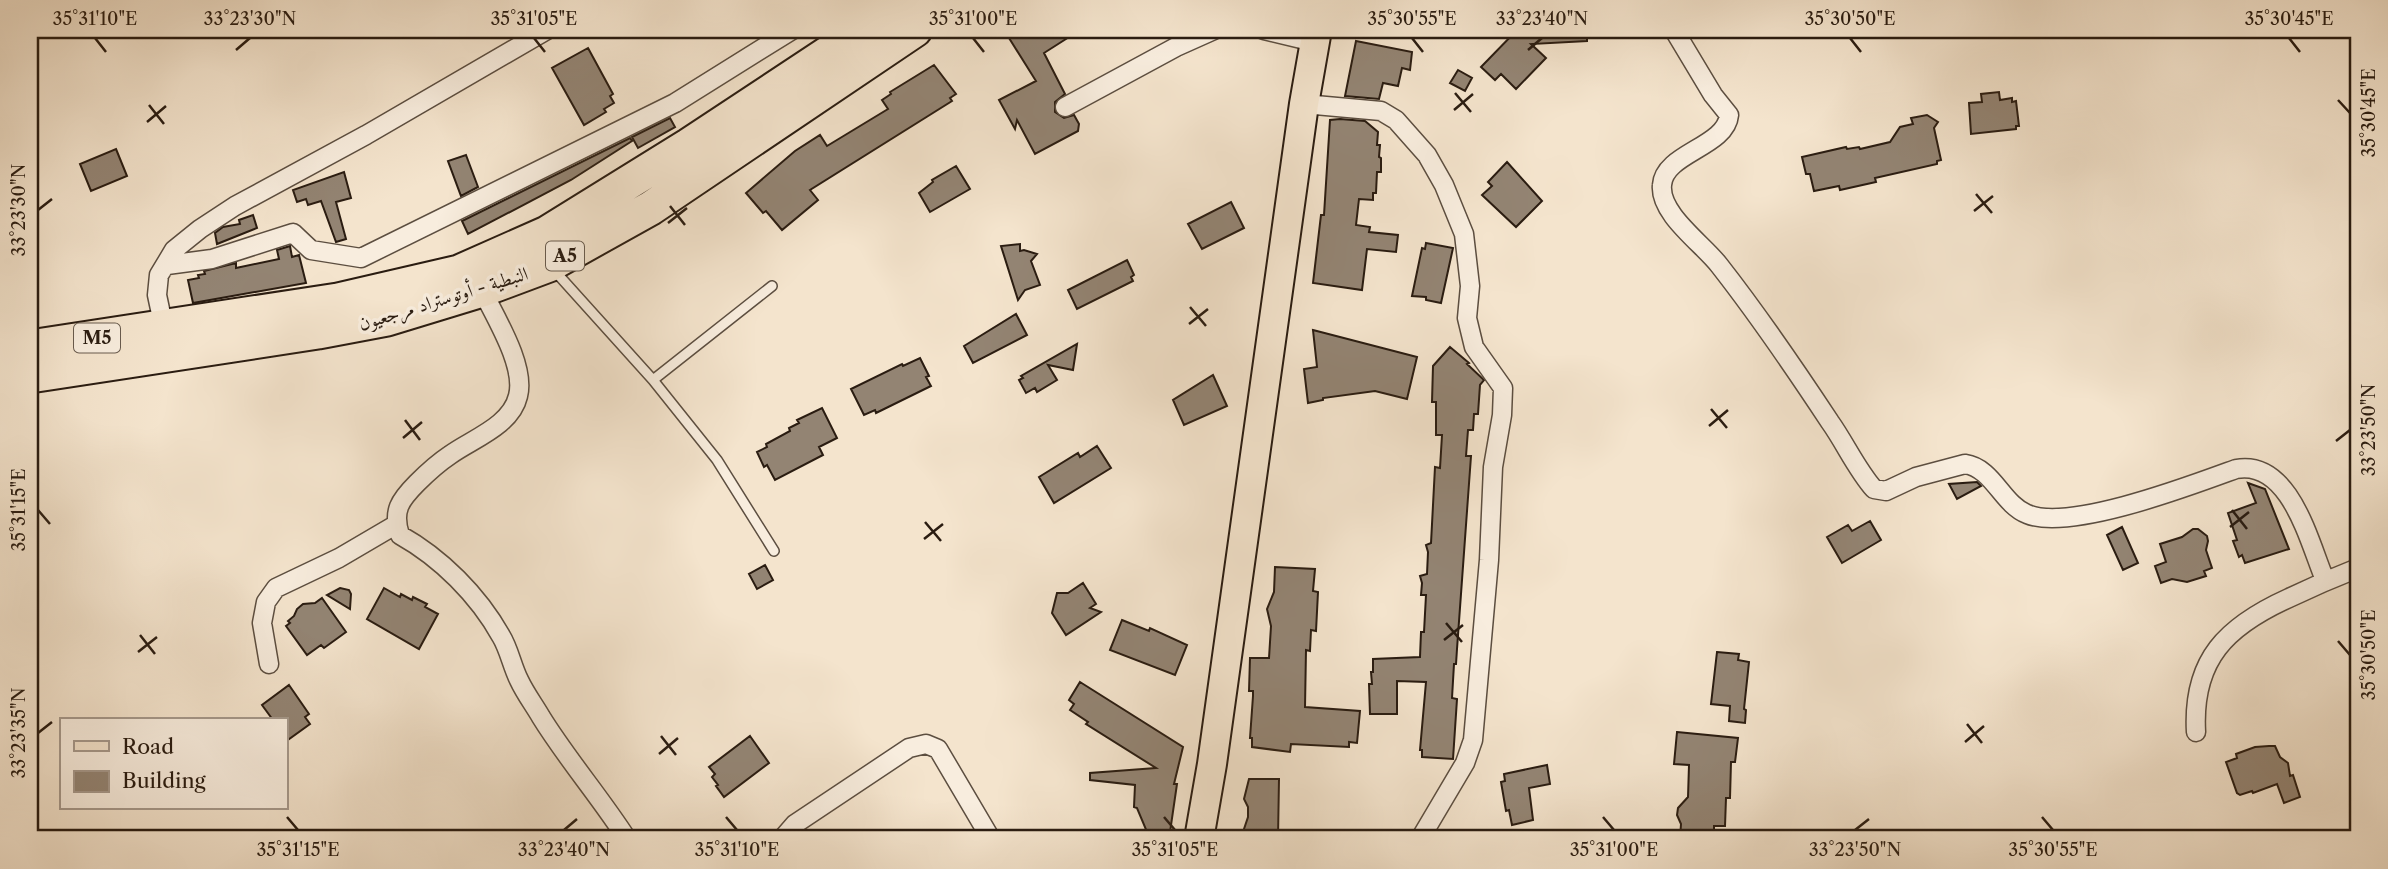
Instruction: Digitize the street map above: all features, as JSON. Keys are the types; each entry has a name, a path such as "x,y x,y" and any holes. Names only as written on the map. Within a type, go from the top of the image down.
{"highway":[{"name":"النبطية - أوتوستراد مرجعيون","path":"30,376 163,342 209,319 338,300 458,272 547,233 689,145 863,30"},
{"name":"النبطية - أوتوستراد مرجعيون","path":"30,347 318,332 387,319 482,290 549,265 651,208 915,30"}],"main road":[{"path":"1199,839 1237,597 1315,36"}],"street":[{"path":"163,342 157,295 159,275 174,250 235,206 366,135 547,30"},
{"path":"167,265 212,259 293,233 312,250 361,257 675,103 792,30"},
{"path":"1065,107 1176,47 1214,30"},
{"path":"1264,30 1315,36"},
{"path":"1674,30 1713,95 1729,115 1728,124 1721,131 1680,160 1664,177 1661,185 1667,206 1676,220 1712,256 1735,286 1830,421 1874,489 1886,491 1916,477 1965,464 1972,465 1987,476 2018,509 2028,515 2056,516 2097,513 2246,467 2259,469 2279,483 2289,498 2325,580"},
{"path":"1304,104 1381,111 1396,120 1427,155 1444,185 1464,233 1470,286 1467,318 1474,347 1503,388 1502,415 1493,467 1489,560 1473,740 1465,763 1420,839"},
{"path":"482,290 510,349 519,380 519,396 499,424 448,456 401,500 397,524 400,535 425,549 452,573 485,611 502,637 520,681 543,720 627,839"},
{"path":"269,664 262,623 266,602 276,588 340,558 397,524"},
{"path":"2196,732 2198,686 2209,660 2240,623 2262,609 2358,568"},
{"path":"782,839 795,824 909,748 926,744 938,749 991,839"}],"lane":[{"path":"549,265 653,380 717,460 774,551"},
{"path":"653,380 772,286"}],"building":[{"path":"1004,30 1080,30 1044,53 1065,94 1055,102 1055,112 1064,118 1074,115 1079,124 1078,131 1035,154 1017,120 1015,129 999,100 1036,81"},
{"path":"1517,30 1587,30 1587,41 1531,44 1546,58 1516,89 1501,74 1495,80 1481,67"},
{"path":"1356,41 1412,52 1410,70 1402,68 1398,86 1383,83 1379,99 1345,96"},
{"path":"588,48 613,94 610,96 614,103 604,109 606,112 584,125 552,68"},
{"path":"934,65 956,94 950,98 952,101 810,190 818,200 782,230 746,193 795,151 820,135 827,146 888,109 882,100 891,94 890,92"},
{"path":"1458,70 1472,78 1465,91 1450,83"},
{"path":"1999,92 2000,100 2012,98 2012,102 2016,101 2019,126 2016,126 2016,129 1971,134 1969,103 1982,102 1981,94"},
{"path":"1927,115 1938,122 1934,128 1941,160 1937,161 1937,164 1875,178 1876,182 1840,190 1839,186 1814,191 1802,157 1846,147 1860,149 1890,142 1900,127 1913,124 1911,118"},
{"path":"670,118 675,127 638,148 632,137"},
{"path":"1330,120 1365,121 1378,132 1377,145 1380,145 1381,172 1377,172 1376,193 1373,193 1373,200 1359,199 1356,225 1370,227 1369,232 1398,235 1396,252 1367,249 1362,290 1313,283 1321,215 1324,215"},
{"path":"630,138 632,141 571,180 468,234 462,221"},
{"path":"116,149 127,176 91,191 80,164"},
{"path":"466,155 478,187 461,196 448,161"},
{"path":"1507,162 1542,201 1516,227 1482,195 1492,186 1488,182"},
{"path":"956,166 970,189 930,212 919,193 933,182 932,180"},
{"path":"344,172 351,198 336,202 346,239 336,242 321,201 308,205 306,199 297,202 293,190"},
{"path":"1231,202 1244,228 1202,249 1188,224"},
{"path":"253,215 257,228 217,244 215,233 223,227 240,224 239,220"},
{"path":"1426,243 1453,248 1441,303 1426,300 1426,297 1412,296 1422,248 1425,249"},
{"path":"1020,244 1020,251 1037,254 1031,261 1040,285 1025,290 1018,300 1001,246"},
{"path":"290,246 292,257 299,255 306,283 193,303 188,280 199,278 198,275 205,274 204,271 236,263 236,268 279,259 277,250"},
{"path":"1127,260 1134,275 1131,277 1133,281 1077,309 1068,290"},
{"path":"1016,314 1027,335 973,363 964,346"},
{"path":"1313,330 1417,357 1407,399 1375,391 1323,398 1308,403 1304,369 1317,367"},
{"path":"1077,344 1073,370 1048,365 1057,380 1037,392 1035,388 1026,393 1019,380 1023,378 1021,376"},
{"path":"1450,347 1484,380 1480,385 1478,414 1474,414 1473,430 1468,430 1466,456 1471,456 1454,664 1452,698 1457,699 1453,759 1422,757 1420,750 1426,682 1397,681 1397,714 1370,714 1369,684 1372,684 1373,659 1420,657 1426,595 1421,595 1420,576 1427,574 1426,545 1431,543 1435,467 1440,468 1442,435 1436,435 1436,402 1432,402 1433,366"},
{"path":"920,358 931,386 876,413 875,410 864,415 851,389"},
{"path":"1213,375 1227,406 1184,425 1173,400"},
{"path":"822,408 837,438 819,447 823,455 775,480 767,465 764,467 757,452 790,431 789,428 799,423 797,420"},
{"path":"1097,446 1111,468 1054,503 1039,477 1078,453 1080,457"},
{"path":"1977,482 1981,486 1957,499 1949,484"},
{"path":"2248,483 2265,489 2289,549 2245,563 2242,555 2239,557 2233,541 2237,540 2228,513 2256,503"},
{"path":"1870,521 1881,540 1842,563 1827,537 1848,525 1852,531"},
{"path":"2122,527 2138,563 2123,570 2107,535"},
{"path":"2193,529 2198,529 2207,536 2206,550 2212,568 2204,571 2206,576 2187,582 2172,579 2161,583 2155,566 2166,562 2160,544 2182,537"},
{"path":"765,565 773,580 757,589 749,574"},
{"path":"1275,567 1315,569 1313,591 1318,592 1316,631 1311,630 1310,651 1306,650 1305,707 1360,711 1357,743 1349,742 1349,747 1291,744 1290,752 1252,747 1250,738 1253,691 1249,691 1250,658 1269,658 1271,626 1267,609 1274,592"},
{"path":"1083,583 1096,604 1090,608 1101,612 1066,635 1052,613 1057,593 1068,593"},
{"path":"340,588 349,590 351,594 350,609 327,595"},
{"path":"384,588 400,597 401,594 412,600 413,597 438,614 419,649 367,619"},
{"path":"322,598 346,632 324,648 321,645 307,655 286,626 303,604 315,603"},
{"path":"1122,620 1149,631 1150,628 1187,645 1175,675 1110,650"},
{"path":"1717,652 1739,654 1738,660 1749,662 1745,723 1729,721 1730,706 1711,704"},
{"path":"1080,682 1183,747 1174,784 1177,784 1169,839 1153,838 1147,832 1137,808 1134,807 1135,785 1090,780 1090,773 1156,768 1086,724 1088,722 1070,710 1074,704 1069,700"},
{"path":"289,685 309,714 305,717 310,724 287,741 287,718 272,718 262,705"},
{"path":"1677,732 1738,738 1735,762 1731,762 1730,798 1726,798 1725,826 1714,826 1714,839 1680,839 1681,824 1677,815 1678,808 1688,797 1689,765 1674,764"},
{"path":"750,736 769,763 724,797 712,777 715,774 709,767"},
{"path":"2275,746 2280,757 2288,763 2290,776 2293,775 2300,797 2284,803 2277,784 2253,793 2237,793 2226,762 2237,758 2236,754 2255,747"},
{"path":"1547,765 1550,784 1529,788 1533,820 1512,825 1509,810 1506,811 1501,782 1505,781 1504,774"},
{"path":"1249,779 1279,779 1278,839 1251,839 1246,835 1244,829 1248,807 1244,799"}]}
